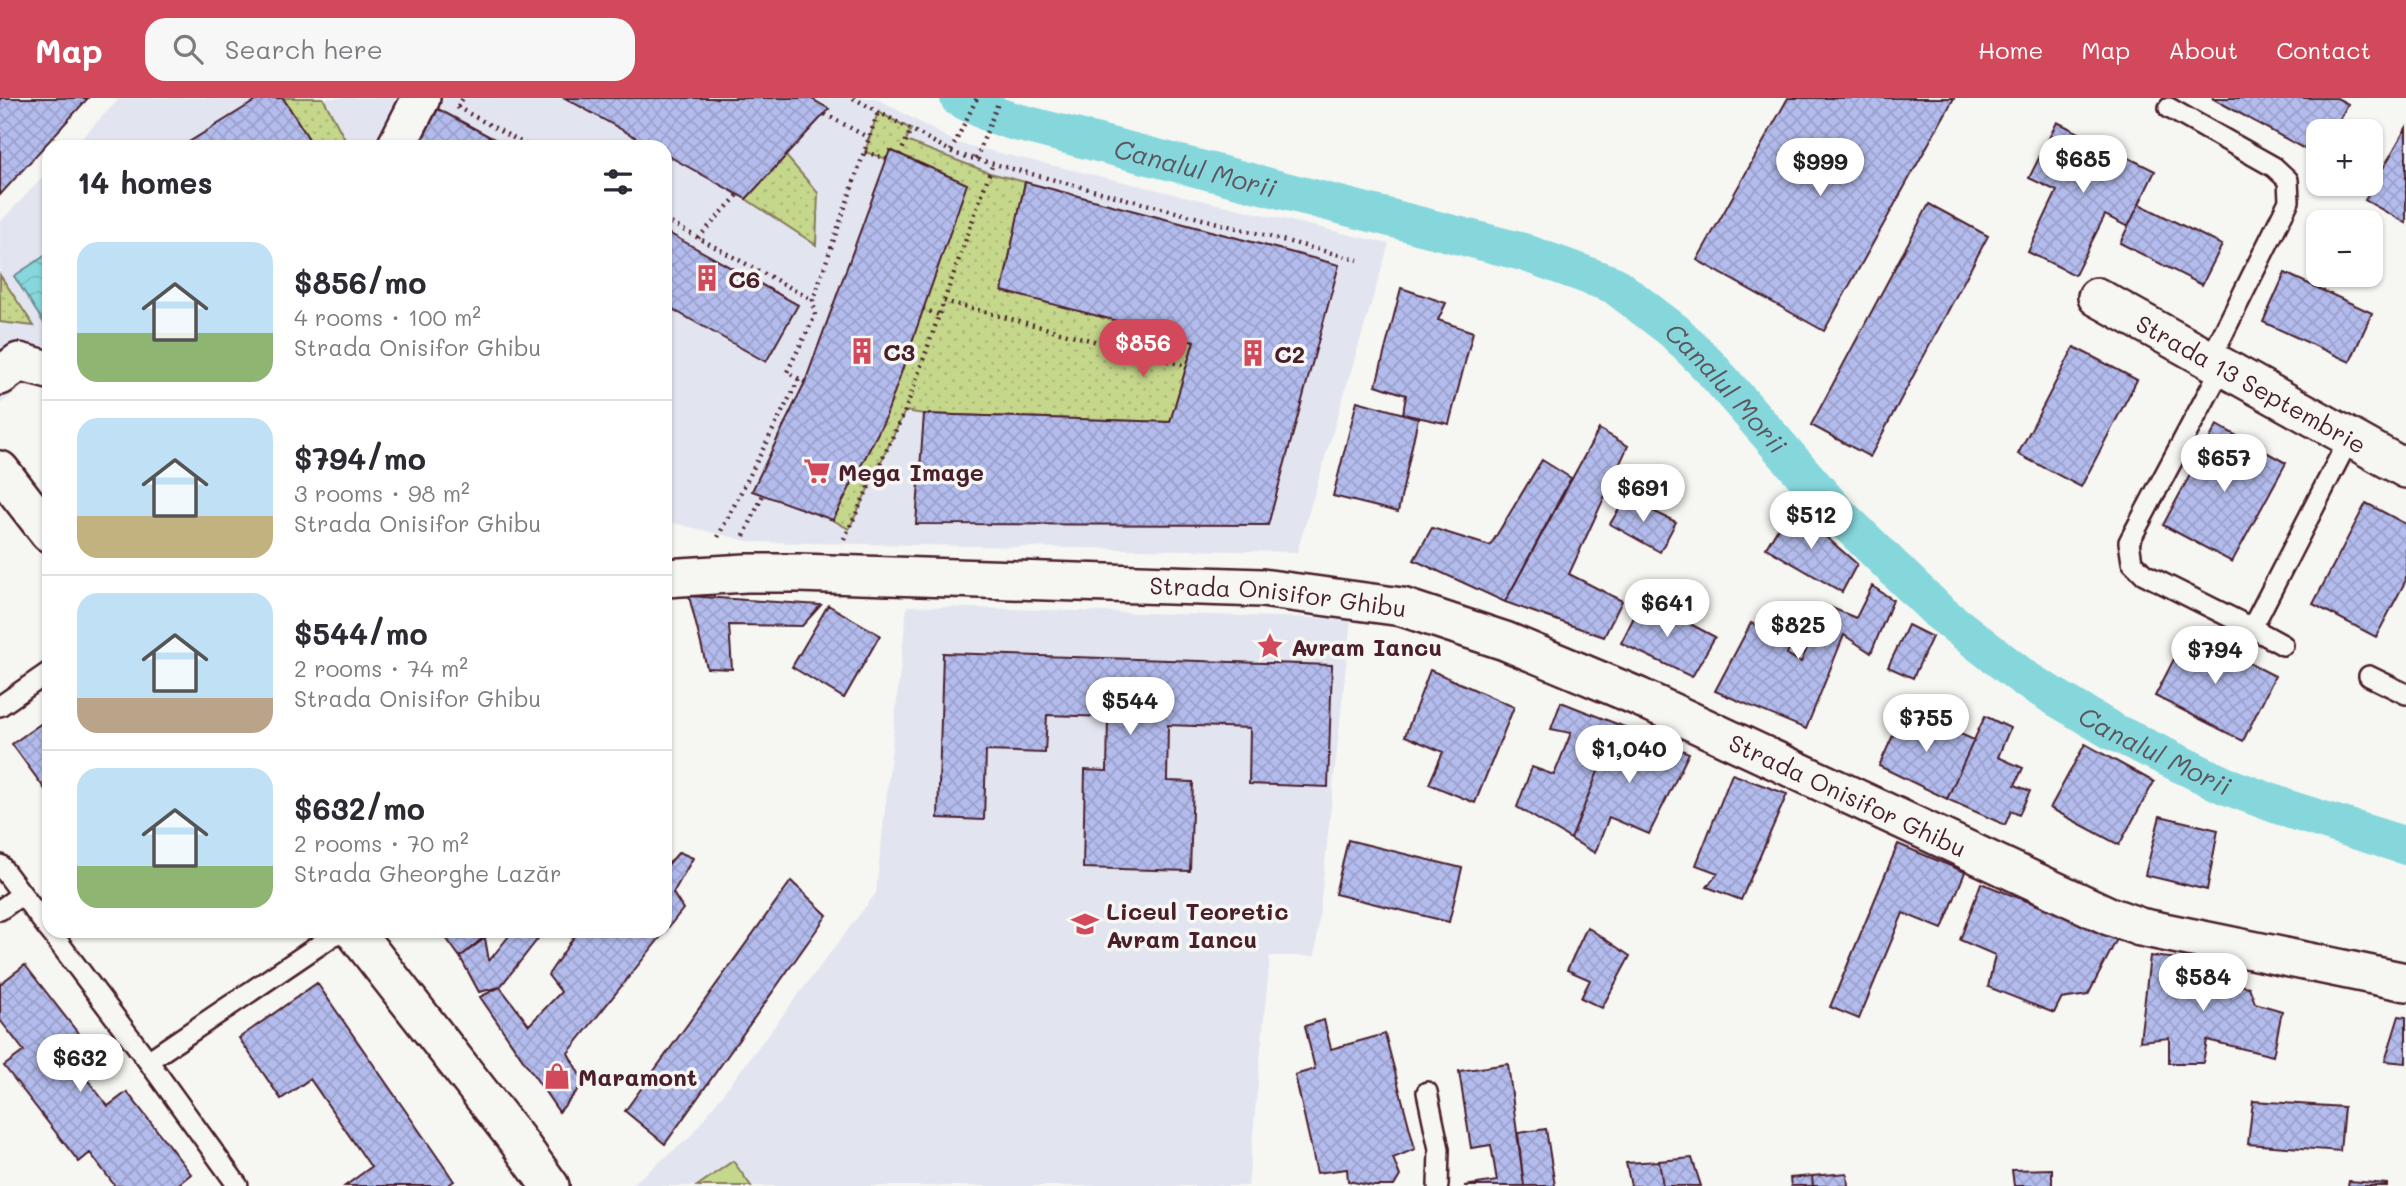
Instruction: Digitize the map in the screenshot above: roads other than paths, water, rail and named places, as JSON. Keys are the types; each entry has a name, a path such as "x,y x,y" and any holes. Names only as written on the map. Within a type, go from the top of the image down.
{"street":[{"path":"402,140 435,100"},
{"name":"Strada 13 Septembrie","path":"2097,298 2406,468"},
{"path":"0,376 19,362 42,368"},
{"path":"0,470 42,524"},
{"name":"Strada Onisifor Ghibu","path":"672,577 734,573 798,573 1262,588 1402,607 1504,641 1639,697 2109,916 2140,927 2406,982"},
{"path":"359,938 550,1186"}],"lane":[{"path":"2169,108 2274,167 2288,180 2290,201 2216,363 2129,542 2132,562 2144,574 2283,645"},
{"path":"2252,628 2350,437"},
{"path":"2369,676 2406,694"},
{"path":"0,706 42,677"},
{"path":"0,865 42,921"},
{"path":"0,909 22,894"},
{"path":"55,938 238,1186"},
{"path":"148,1061 330,938"},
{"path":"1427,1092 1439,1149 1438,1186"}],"water":[{"path":"42,258 42,320 14,276"}],"waterway":[{"name":"Canalul Morii","path":"959,98 1012,121 1523,252 1614,285 1674,331 1710,367 1840,516 1939,612 2025,679 2112,731 2224,785 2291,810 2406,846"}],"place":[{"name":"C6","path":"707,278"},
{"name":"C3","path":"862,351"},
{"name":"C2","path":"1253,353"},
{"name":"Mega Image","path":"817,471"},
{"name":"Avram Iancu","path":"1270,646"},
{"name":"Liceul Teoretic Avram Iancu","path":"1085,924"},
{"name":"Maramont","path":"557,1076"}]}
